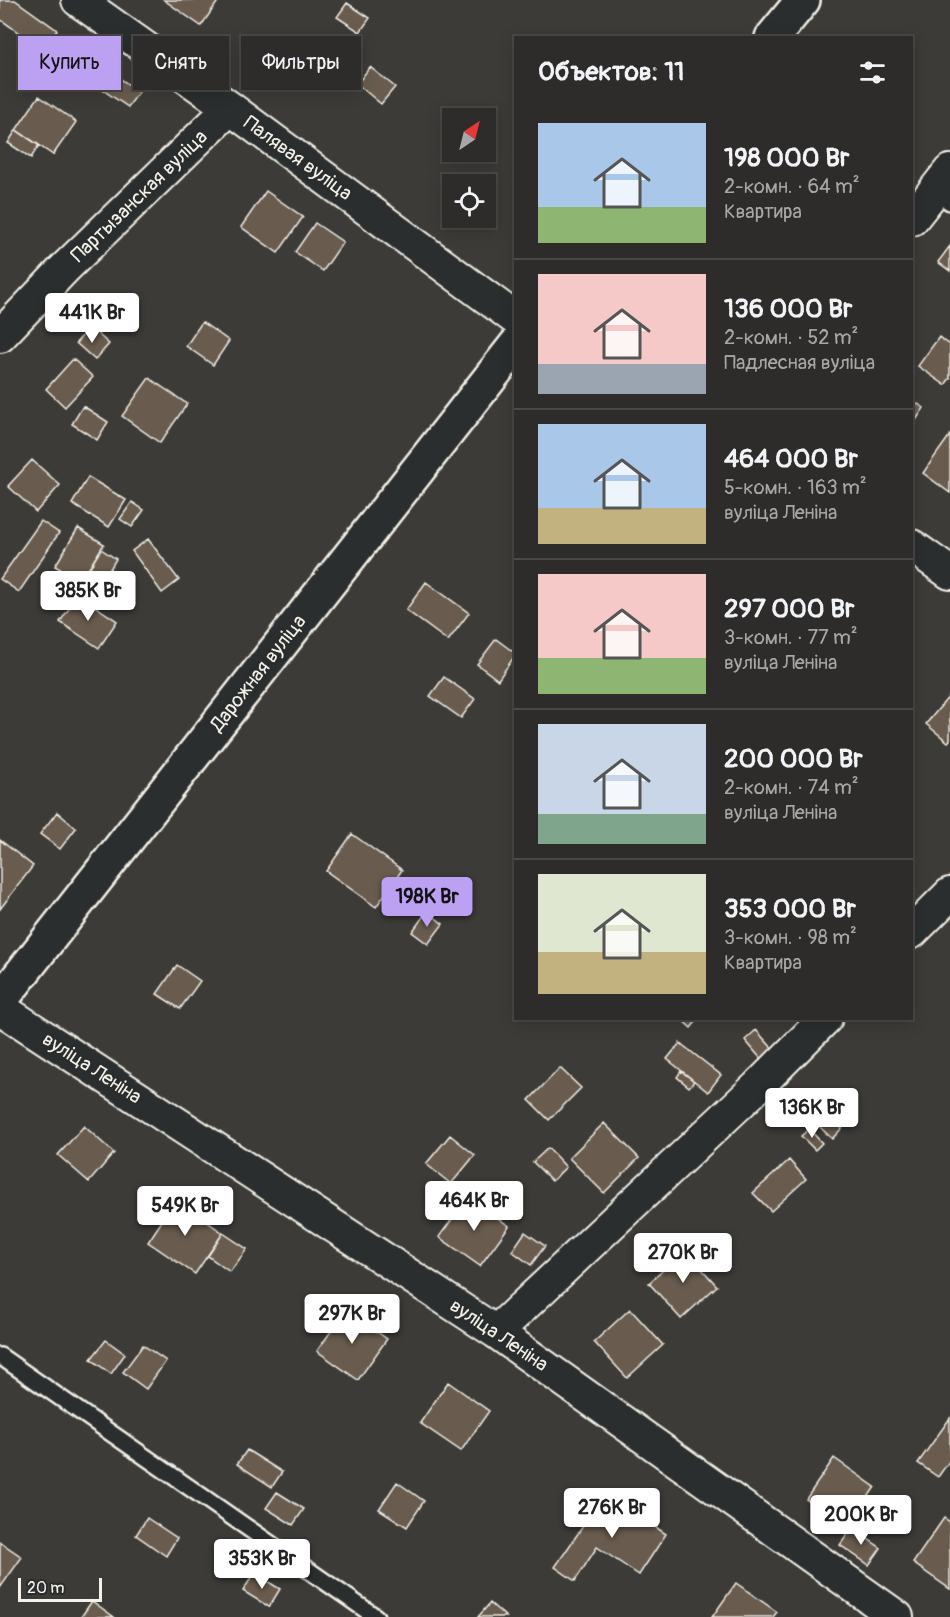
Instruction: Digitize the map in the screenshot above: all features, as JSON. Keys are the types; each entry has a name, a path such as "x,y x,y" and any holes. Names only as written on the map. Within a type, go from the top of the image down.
{"main road":[{"path":"774,36 803,0"},
{"name":"Дарожная вуліца","path":"0,1001 514,348"}],"street":[{"name":"Палявая вуліца","path":"78,0 230,108 514,318"},
{"name":"Партызанская вуліца","path":"0,336 66,267 230,108"},
{"path":"913,218 945,188"},
{"path":"913,547 950,573"},
{"path":"913,931 950,894"},
{"name":"вуліца Леніна","path":"0,1008 496,1332 897,1617"},
{"path":"496,1332 757,1088 824,1020"}],"lane":[{"path":"0,1356 376,1617"}],"building":[{"path":"0,0 15,0 57,30 53,36 24,36 0,19"},
{"path":"164,0 219,0 201,26"},
{"path":"347,3 370,18 360,32 337,17"},
{"path":"370,67 395,87 381,104 361,87 361,79"},
{"path":"121,79 133,90 139,92 128,107 103,90 121,90"},
{"path":"39,96 76,122 53,155 16,130"},
{"path":"16,130 39,145 31,158 8,143"},
{"path":"266,191 303,217 278,253 241,227"},
{"path":"315,223 343,242 323,271 295,252"},
{"path":"950,246 950,271 938,262"},
{"path":"202,322 229,341 213,365 186,346"},
{"path":"90,327 109,344 95,360 76,343"},
{"path":"939,337 950,345 950,378 945,385 918,366"},
{"path":"73,359 93,377 65,407 46,389"},
{"path":"149,378 187,404 160,443 122,416"},
{"path":"913,401 924,408 913,424"},
{"path":"83,406 108,422 97,440 72,424"},
{"path":"950,435 950,493 923,473"},
{"path":"32,460 60,485 36,512 8,486"},
{"path":"88,477 126,500 109,527 72,504"},
{"path":"132,502 144,510 132,527 120,519"},
{"path":"41,521 59,533 19,592 0,579"},
{"path":"78,528 104,544 81,581 55,566"},
{"path":"148,539 179,580 162,593 132,551"},
{"path":"101,549 116,559 99,587 84,577"},
{"path":"426,582 469,613 448,641 406,610"},
{"path":"78,595 117,621 99,648 60,622"},
{"path":"496,639 514,652 514,657 498,680 477,664"},
{"path":"444,677 475,699 461,718 430,696"},
{"path":"950,695 950,740 948,742 926,724"},
{"path":"57,812 76,828 60,849 40,834"},
{"path":"352,834 402,870 376,907 326,871"},
{"path":"0,840 33,866 0,909"},
{"path":"427,911 443,924 428,944 412,932"},
{"path":"177,965 200,981 180,1009 157,994"},
{"path":"682,1020 697,1020 691,1028"},
{"path":"756,1030 773,1049 761,1059 745,1040"},
{"path":"680,1043 721,1075 708,1092 667,1059"},
{"path":"560,1068 581,1088 549,1120 529,1100"},
{"path":"681,1071 694,1081 689,1087 677,1077"},
{"path":"823,1107 844,1126 832,1139 812,1119"},
{"path":"604,1123 639,1158 604,1193 569,1158"},
{"path":"84,1126 114,1153 89,1182 58,1155"},
{"path":"809,1129 822,1143 815,1150 801,1136"},
{"path":"450,1135 475,1155 451,1184 426,1164"},
{"path":"548,1148 566,1167 552,1181 533,1162"},
{"path":"789,1160 806,1179 771,1211 753,1193"},
{"path":"468,1197 509,1226 480,1266 439,1237"},
{"path":"176,1200 223,1233 195,1274 148,1242"},
{"path":"525,1232 545,1246 531,1265 512,1251"},
{"path":"223,1233 247,1249 230,1272 208,1256"},
{"path":"685,1250 717,1286 681,1319 649,1283"},
{"path":"630,1309 663,1345 627,1378 594,1342"},
{"path":"346,1310 387,1339 358,1380 317,1351"},
{"path":"106,1340 125,1354 111,1374 91,1359"},
{"path":"143,1345 166,1361 146,1389 123,1372"},
{"path":"448,1382 489,1411 461,1451 420,1423"},
{"path":"950,1418 950,1460 938,1477 918,1463"},
{"path":"247,1450 282,1472 272,1487 237,1464"},
{"path":"834,1458 875,1487 847,1528 806,1499"},
{"path":"397,1482 424,1501 407,1527 379,1509"},
{"path":"277,1492 304,1509 293,1525 266,1508"},
{"path":"605,1494 666,1534 639,1575 597,1547 575,1581 555,1567"},
{"path":"147,1518 177,1538 166,1556 136,1535"},
{"path":"944,1518 950,1522 950,1589 913,1563"},
{"path":"852,1528 881,1548 869,1565 840,1545"},
{"path":"0,1542 22,1557 0,1588"},
{"path":"254,1573 280,1589 269,1607 243,1591"},
{"path":"736,1583 777,1612 773,1617 712,1617"},
{"path":"92,1601 114,1617 81,1617"},
{"path":"490,1603 506,1617 478,1617"}]}
